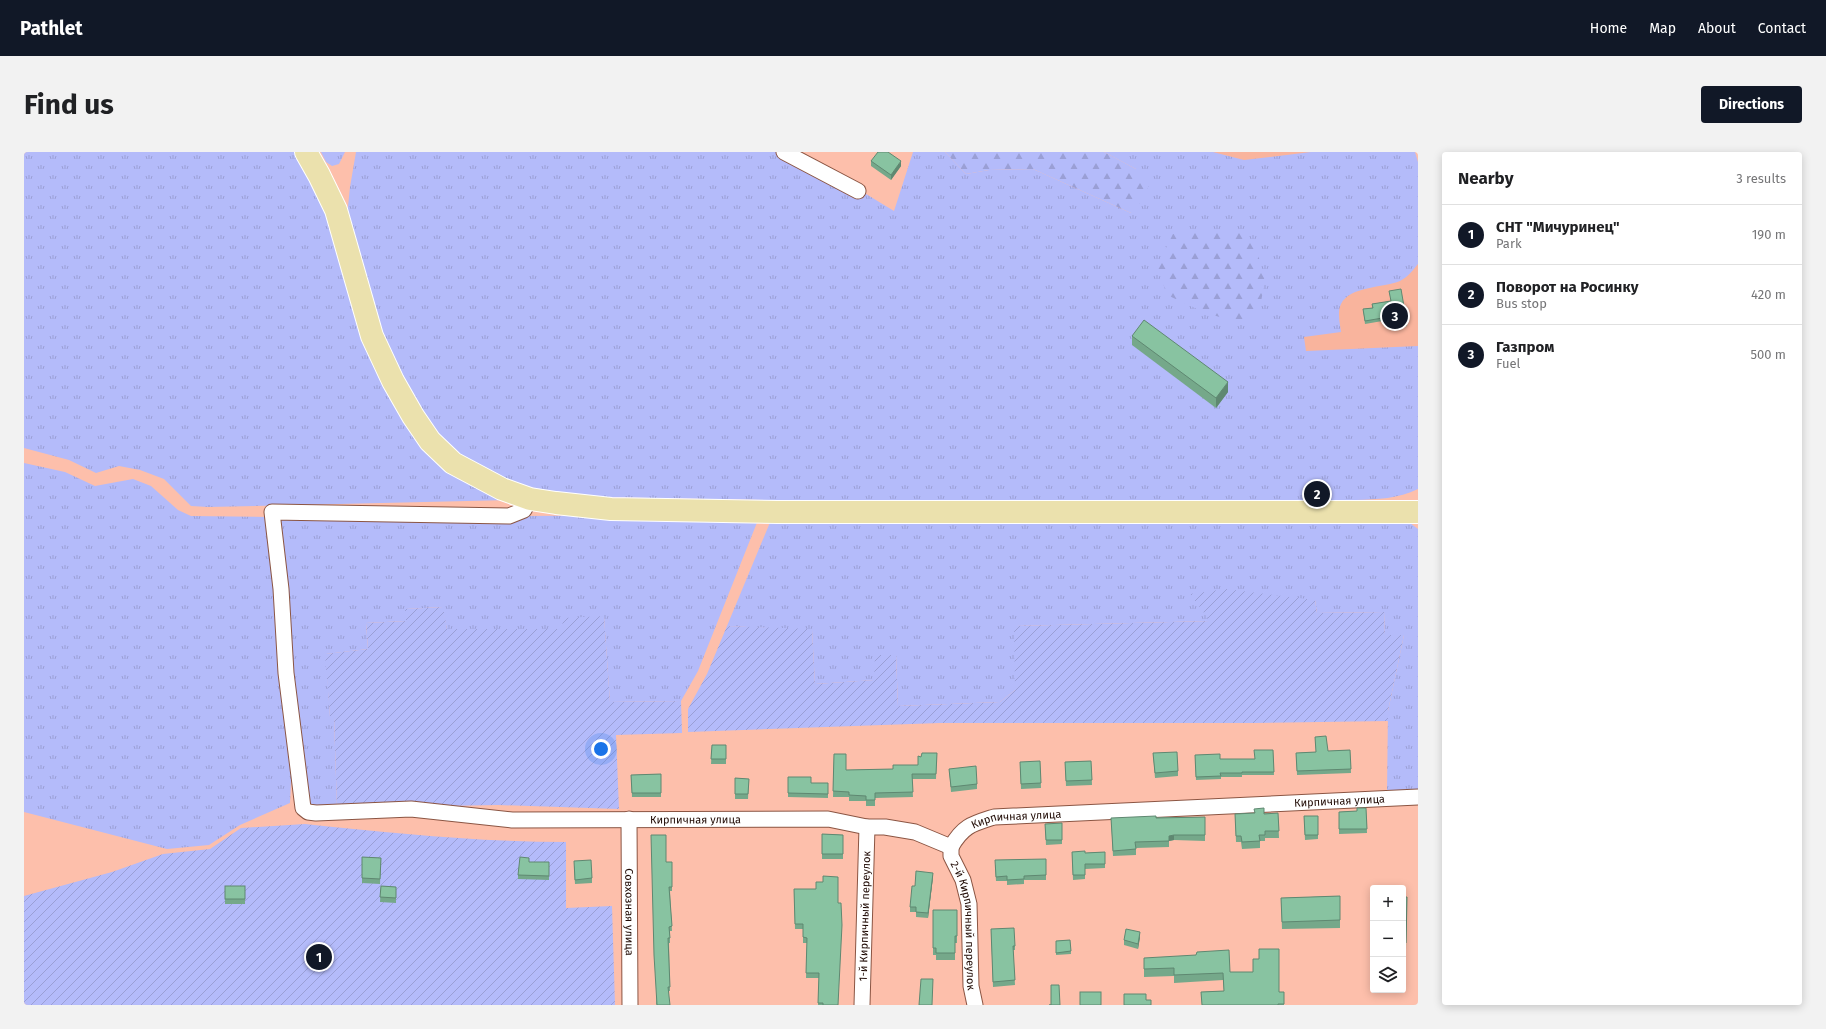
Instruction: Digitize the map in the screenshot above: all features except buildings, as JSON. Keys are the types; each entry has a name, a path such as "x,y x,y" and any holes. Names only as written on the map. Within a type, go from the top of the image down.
{"main road":[{"path":"306,152 336,210 372,336 393,381 413,416 430,441 453,463 502,489 530,499 556,504 612,509 778,512 1418,512"}],"street":[{"path":"784,152 858,191"},
{"name":"Кирпичная улица","path":"530,499 524,510 509,516 272,512 282,589 286,673 303,808 308,812 316,813 410,808 512,820 828,820 867,827 885,827 915,832 951,846 958,835 969,825 994,816 1418,797"},
{"name":"Совхозная улица","path":"628,819 630,1005"},
{"name":"1-й Кирпичный переулок","path":"862,1005 867,827"},
{"name":"2-й Кирпичный переулок","path":"951,846 951,856 963,880 969,904 971,986 975,1005"}],"shaded area":[{"path":"1193,152 1341,152 1246,166"},
{"path":"1418,253 1418,365 1299,368 1294,261"}],"green space":[{"path":"24,152 299,152 329,219 363,341 398,412 423,448 513,500 208,507 191,506 164,479 140,470 119,466 96,473 69,460 24,448"},
{"path":"321,152 345,152 339,164 332,166 326,162"},
{"path":"356,152 797,152 894,211 913,152 945,152 966,174 989,170 1033,169 1131,213 1136,169 1104,152 1213,152 1244,160 1311,152 1415,152 1418,162 1418,264 1400,281 1368,288 1345,298 1339,311 1341,332 1304,337 1306,351 1418,346 1418,489 1395,497 1356,500 998,504 592,497 552,492 517,484 464,460 441,439 421,412 380,332 347,216"},
{"path":"945,152 1104,152 1136,169 1149,183 1146,196 1131,213 1033,169 989,170 966,174"},
{"path":"1237,229 1255,243 1265,281 1258,317 1254,321 1241,324 1204,312 1167,295 1157,266 1173,234"},
{"path":"24,463 65,472 95,486 133,479 151,486 178,510 191,516 268,517 292,759 290,803 240,825 209,845 167,849 24,812"},
{"path":"760,515 698,671 681,701 610,702 604,617 562,629 447,629 442,607 406,609 406,621 366,623 368,649 326,654 330,717 334,717 337,808 311,807 305,804 277,517"},
{"path":"1402,517 1418,529 1418,790 1387,791 1388,711 1404,635 1385,635 1384,612 1317,613 1315,600 1210,621 1015,626 1015,690 1000,702 898,706 896,655 875,680 815,684 812,630 727,626 771,520"},
{"path":"1226,589 1315,600 1317,613 1384,612 1385,635 1404,635 1388,711 1388,721 1254,723 940,723 688,732 688,709 707,674 727,626 812,629 815,684 874,680 875,655 896,655 898,706 1000,702 1015,690 1014,626 1210,621 1190,594"},
{"path":"443,607 447,629 562,629 563,618 604,616 610,702 681,701 682,733 616,735 619,809 498,805 337,808 334,717 330,717 325,654 368,649 366,623 406,621 405,609"},
{"path":"305,824 468,839 566,842 566,908 612,906 615,1005 24,1005 24,896 112,872 163,854 210,849 241,828"}],"place":[{"name":"Газпром","path":"1395,316"},
{"name":"Поворот на Росинку","path":"1317,494"},
{"name":"СНТ \"Мичуринец\"","path":"319,957"}]}
